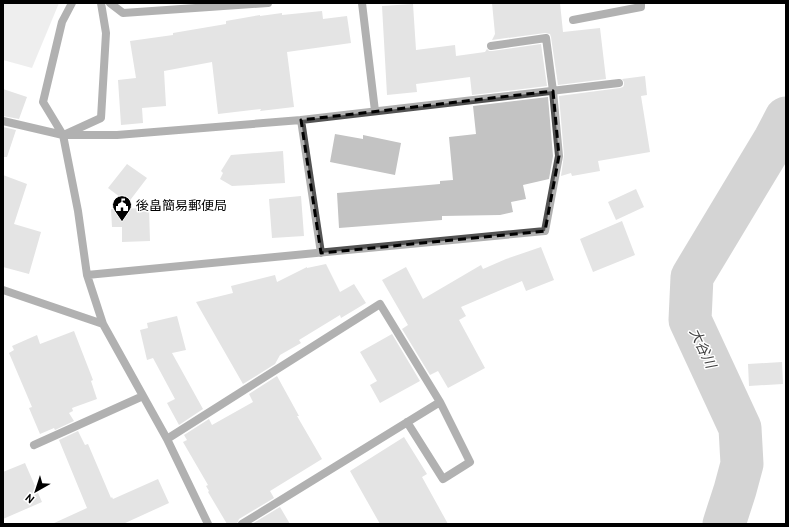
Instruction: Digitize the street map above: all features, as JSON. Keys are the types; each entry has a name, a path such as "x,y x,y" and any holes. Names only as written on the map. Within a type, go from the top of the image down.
{"street":[{"path":"72,3 62,22 44,102 63,135 78,211 87,275 102,324 167,439 208,524"},
{"path":"63,135 101,118 106,33 101,3"},
{"path":"110,3 123,13 268,3"},
{"path":"362,3 375,112"},
{"path":"573,20 641,7 640,3"},
{"path":"87,275 545,231 559,156 546,38 491,46"},
{"path":"3,121 63,135 117,134 301,120 619,83"},
{"path":"301,120 320,253"},
{"path":"3,290 102,324"},
{"path":"167,439 380,304 440,402 470,462 443,479 407,422"},
{"path":"34,445 143,396"},
{"path":"242,524 440,402"}],"highlighted area":[{"path":"553,91 559,156 545,231 321,253 301,120"}],"shaded area":[{"path":"3,3 59,3 32,68 3,60"}],"building":[{"path":"492,3 560,3 563,32 600,28 606,79 558,85 550,34 545,33 492,40 495,34"},
{"path":"413,4 416,50 455,45 456,56 485,52 487,49 492,51 541,44 547,86 472,95 470,77 416,84 417,92 387,95 382,6"},
{"path":"322,11 323,19 347,16 351,43 287,52 294,107 218,114 212,62 164,71 166,106 142,108 143,123 121,125 118,80 136,78 130,41 173,35 173,33 226,24 226,21 260,15 282,13 282,15"},
{"path":"645,76 647,95 641,96 650,152 598,161 600,171 572,176 571,173 561,176 564,155 559,96 620,88 624,85 622,79"},
{"path":"3,89 27,97 19,119 3,116"},
{"path":"548,97 553,156 549,179 523,185 526,199 511,202 513,212 500,215 442,216 442,220 339,228 337,193 440,184 440,181 453,180 449,137 476,134 473,106"},
{"path":"3,127 16,130 7,157 3,157"},
{"path":"335,134 363,139 363,135 401,143 395,175 330,162"},
{"path":"283,151 285,183 232,186 220,179 223,173 221,171 231,155"},
{"path":"127,164 147,178 128,203 108,188"},
{"path":"3,175 27,184 14,224 41,232 29,274 3,267"},
{"path":"636,189 644,207 616,220 608,202"},
{"path":"301,196 304,236 272,238 269,199"},
{"path":"149,208 150,241 122,242 122,227 112,227 111,209"},
{"path":"622,221 635,255 593,272 580,239"},
{"path":"541,247 554,280 526,291 522,281 461,307 466,316 459,320 485,368 448,388 438,371 430,375 402,329 408,325 382,280 406,267 423,299 481,265 483,269"},
{"path":"326,264 340,292 354,284 366,303 341,318 340,315 299,340 301,343 280,355 275,364 243,384 196,302 233,293 231,286 275,275 277,282 307,267"},
{"path":"177,316 186,350 172,353 203,409 179,425 167,403 175,399 153,358 147,360 140,330 148,328 147,323"},
{"path":"74,331 93,380 91,381 97,399 72,408 73,411 69,413 74,421 55,430 54,428 40,434 29,408 32,407 9,353 14,350 12,346 37,335 40,344"},
{"path":"392,334 420,381 380,403 370,385 377,381 360,352"},
{"path":"782,362 783,384 749,386 748,364"},
{"path":"277,376 299,416 297,416 322,459 270,491 274,498 239,519 237,524 227,524 208,492 209,491 206,486 208,485 183,442 187,440 184,435 209,419 212,425 253,402 249,394"},
{"path":"78,431 85,445 88,444 111,498 112,497 113,499 158,479 169,503 123,524 52,524 87,508 59,440"},
{"path":"404,437 427,474 422,477 448,524 380,524 350,471"},
{"path":"25,463 42,502 3,519 3,472"},
{"path":"280,507 290,524 252,524"}],"waterway":[{"name":"大谷川","path":"724,524 742,464 740,428 690,320 692,277 775,139 786,118"}],"place":[{"name":"後畠簡易郵便局","path":"122,222"}]}
